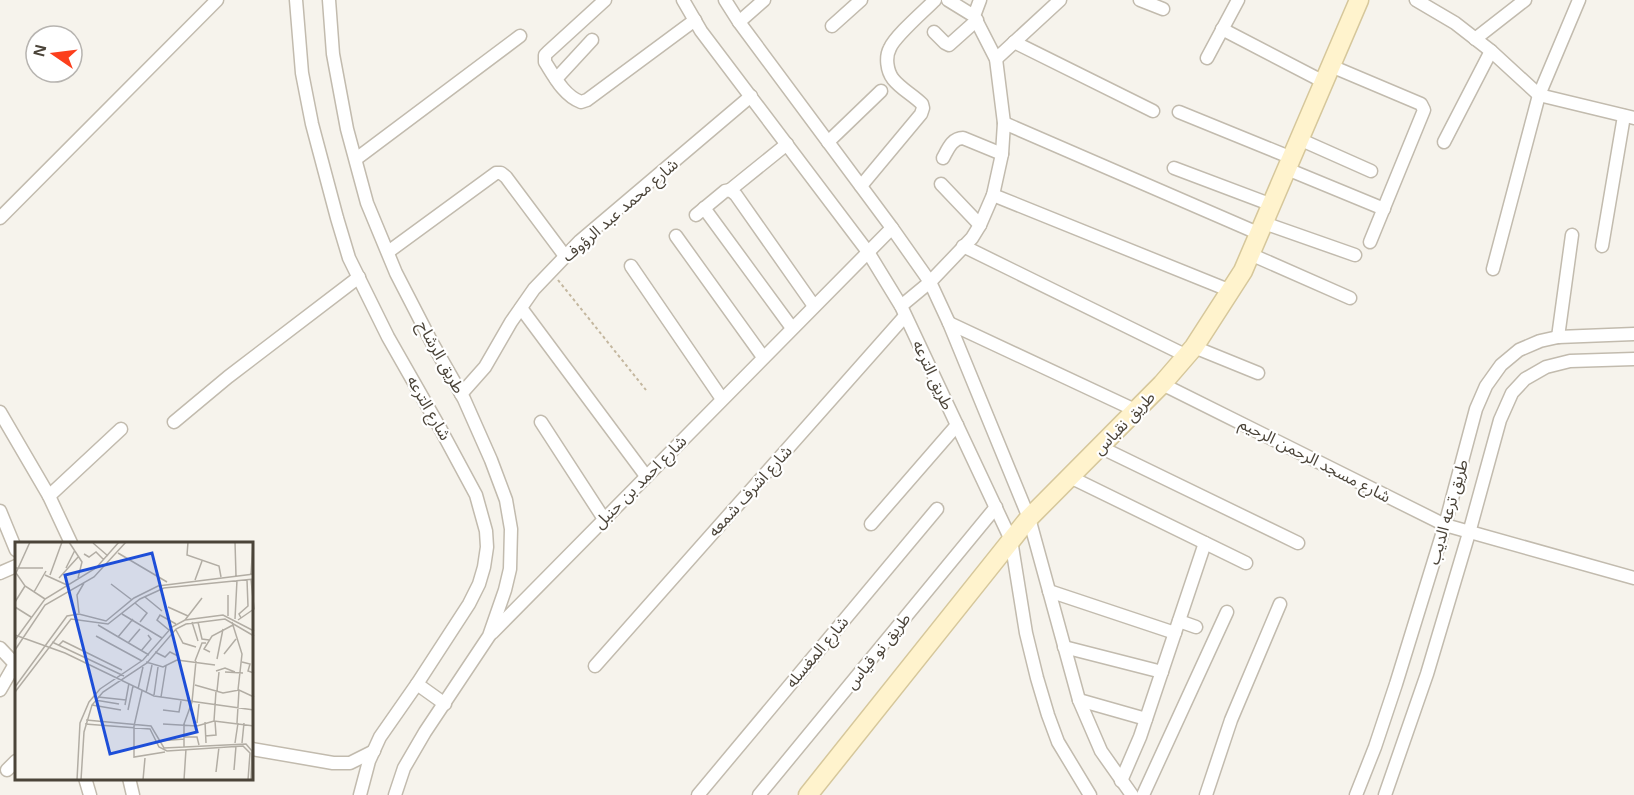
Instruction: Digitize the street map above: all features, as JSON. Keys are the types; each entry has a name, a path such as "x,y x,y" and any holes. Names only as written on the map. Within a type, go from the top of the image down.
{"street":[{"path":"0,218 217,0"},
{"name":"شارع الترعه","path":"296,0 302,73 312,124 349,258 388,337 476,495 486,531 487,547 479,584 421,687 380,737 369,761 360,795"},
{"name":"طريق الرشاح","path":"329,0 333,54 347,129 368,202 396,273 461,394 491,460 503,490 512,529 510,569 489,636 442,701"},
{"path":"605,0 545,56 545,62 568,94 574,100 581,102 587,100 695,20"},
{"name":"طريق الترعه","path":"683,0 701,31 868,252 903,311 1011,540 1026,633 1048,715 1058,742 1090,795"},
{"name":"طريق الترعه","path":"725,0 930,282 1029,518 1079,700 1101,751 1132,795"},
{"path":"739,22 764,0"},
{"path":"832,26 861,0"},
{"path":"861,186 921,114 922,104 892,79 888,70 888,55 890,47 934,0"},
{"path":"948,0 976,18"},
{"path":"934,32 949,45 976,18 980,0"},
{"path":"996,59 1060,0"},
{"path":"1142,0 1163,9"},
{"path":"1207,58 1238,0"},
{"name":"طريق نقباس","path":"808,795 1029,518 1162,384 1191,351 1231,291 1262,229 1359,0"},
{"path":"1416,0 1455,23 1491,51 1539,95 1629,117 1602,246"},
{"path":"1475,39 1525,0"},
{"path":"1493,269 1539,95 1580,0"},
{"name":"شارع اشرف شمعه","path":"595,666 903,311 972,238 980,225 993,195 1002,154 1004,123 996,59 976,18"},
{"path":"1222,29 1327,74 1421,104 1423,113 1370,242"},
{"path":"356,159 520,36"},
{"path":"554,75 592,40"},
{"path":"1014,42 1153,111"},
{"path":"1444,142 1491,51"},
{"path":"828,142 881,91"},
{"name":"شارع محمد عبد الرؤوف","path":"461,394 485,367 534,289 565,256 751,96"},
{"path":"1179,112 1384,209"},
{"path":"1004,123 1262,229 1355,255"},
{"path":"943,158 953,141 958,138 1002,154"},
{"path":"1299,139 1371,171"},
{"path":"787,144 700,211 792,328"},
{"path":"1174,168 1272,205"},
{"path":"388,252 496,173 501,173 565,256"},
{"path":"941,184 980,225"},
{"path":"730,190 736,195 814,306"},
{"path":"993,195 1231,291"},
{"name":"شارع احمد بن حنبل","path":"489,636 892,228"},
{"path":"1558,337 1572,235"},
{"path":"676,236 763,357"},
{"path":"963,246 1191,351 1258,373"},
{"path":"1250,254 1350,298"},
{"path":"631,267 722,399"},
{"path":"174,422 228,377 359,277"},
{"path":"521,308 646,476"},
{"path":"949,323 1135,410"},
{"name":"طريق ترعه الديب","path":"1356,795 1375,747 1447,526 1476,409 1486,386 1501,365 1519,350 1540,341 1558,337 1634,334"},
{"name":"طريق ترعه الديب","path":"1385,795 1427,674 1500,420 1512,393 1525,379 1546,367 1570,362 1634,359"},
{"name":"شارع مسجد الرحمن الرحيم","path":"1162,384 1447,526 1634,578"},
{"path":"0,412 49,496 71,542"},
{"path":"541,422 604,519"},
{"path":"870,524 957,425"},
{"path":"49,496 121,429"},
{"path":"1100,447 1298,543"},
{"path":"1070,477 1246,563"},
{"name":"طريق نو قياس","path":"759,795 996,507"},
{"name":"شارع المغسله","path":"698,795 938,508"},
{"path":"0,511 15,548"},
{"path":"1121,781 1146,719 1205,543"},
{"path":"0,573 15,566"},
{"path":"1049,591 1177,627 1196,627"},
{"path":"1206,795 1232,720 1280,604"},
{"path":"1143,795 1227,612"},
{"path":"1064,647 1162,672"},
{"path":"0,648 15,663"},
{"path":"0,690 15,666"},
{"path":"395,795 404,768 442,701 421,687"},
{"path":"1079,700 1146,719"},
{"path":"254,749 333,764 350,763 374,751"},
{"path":"86,780 90,795"},
{"path":"129,780 133,795"}],"path":[{"path":"551,271 646,390"}]}
